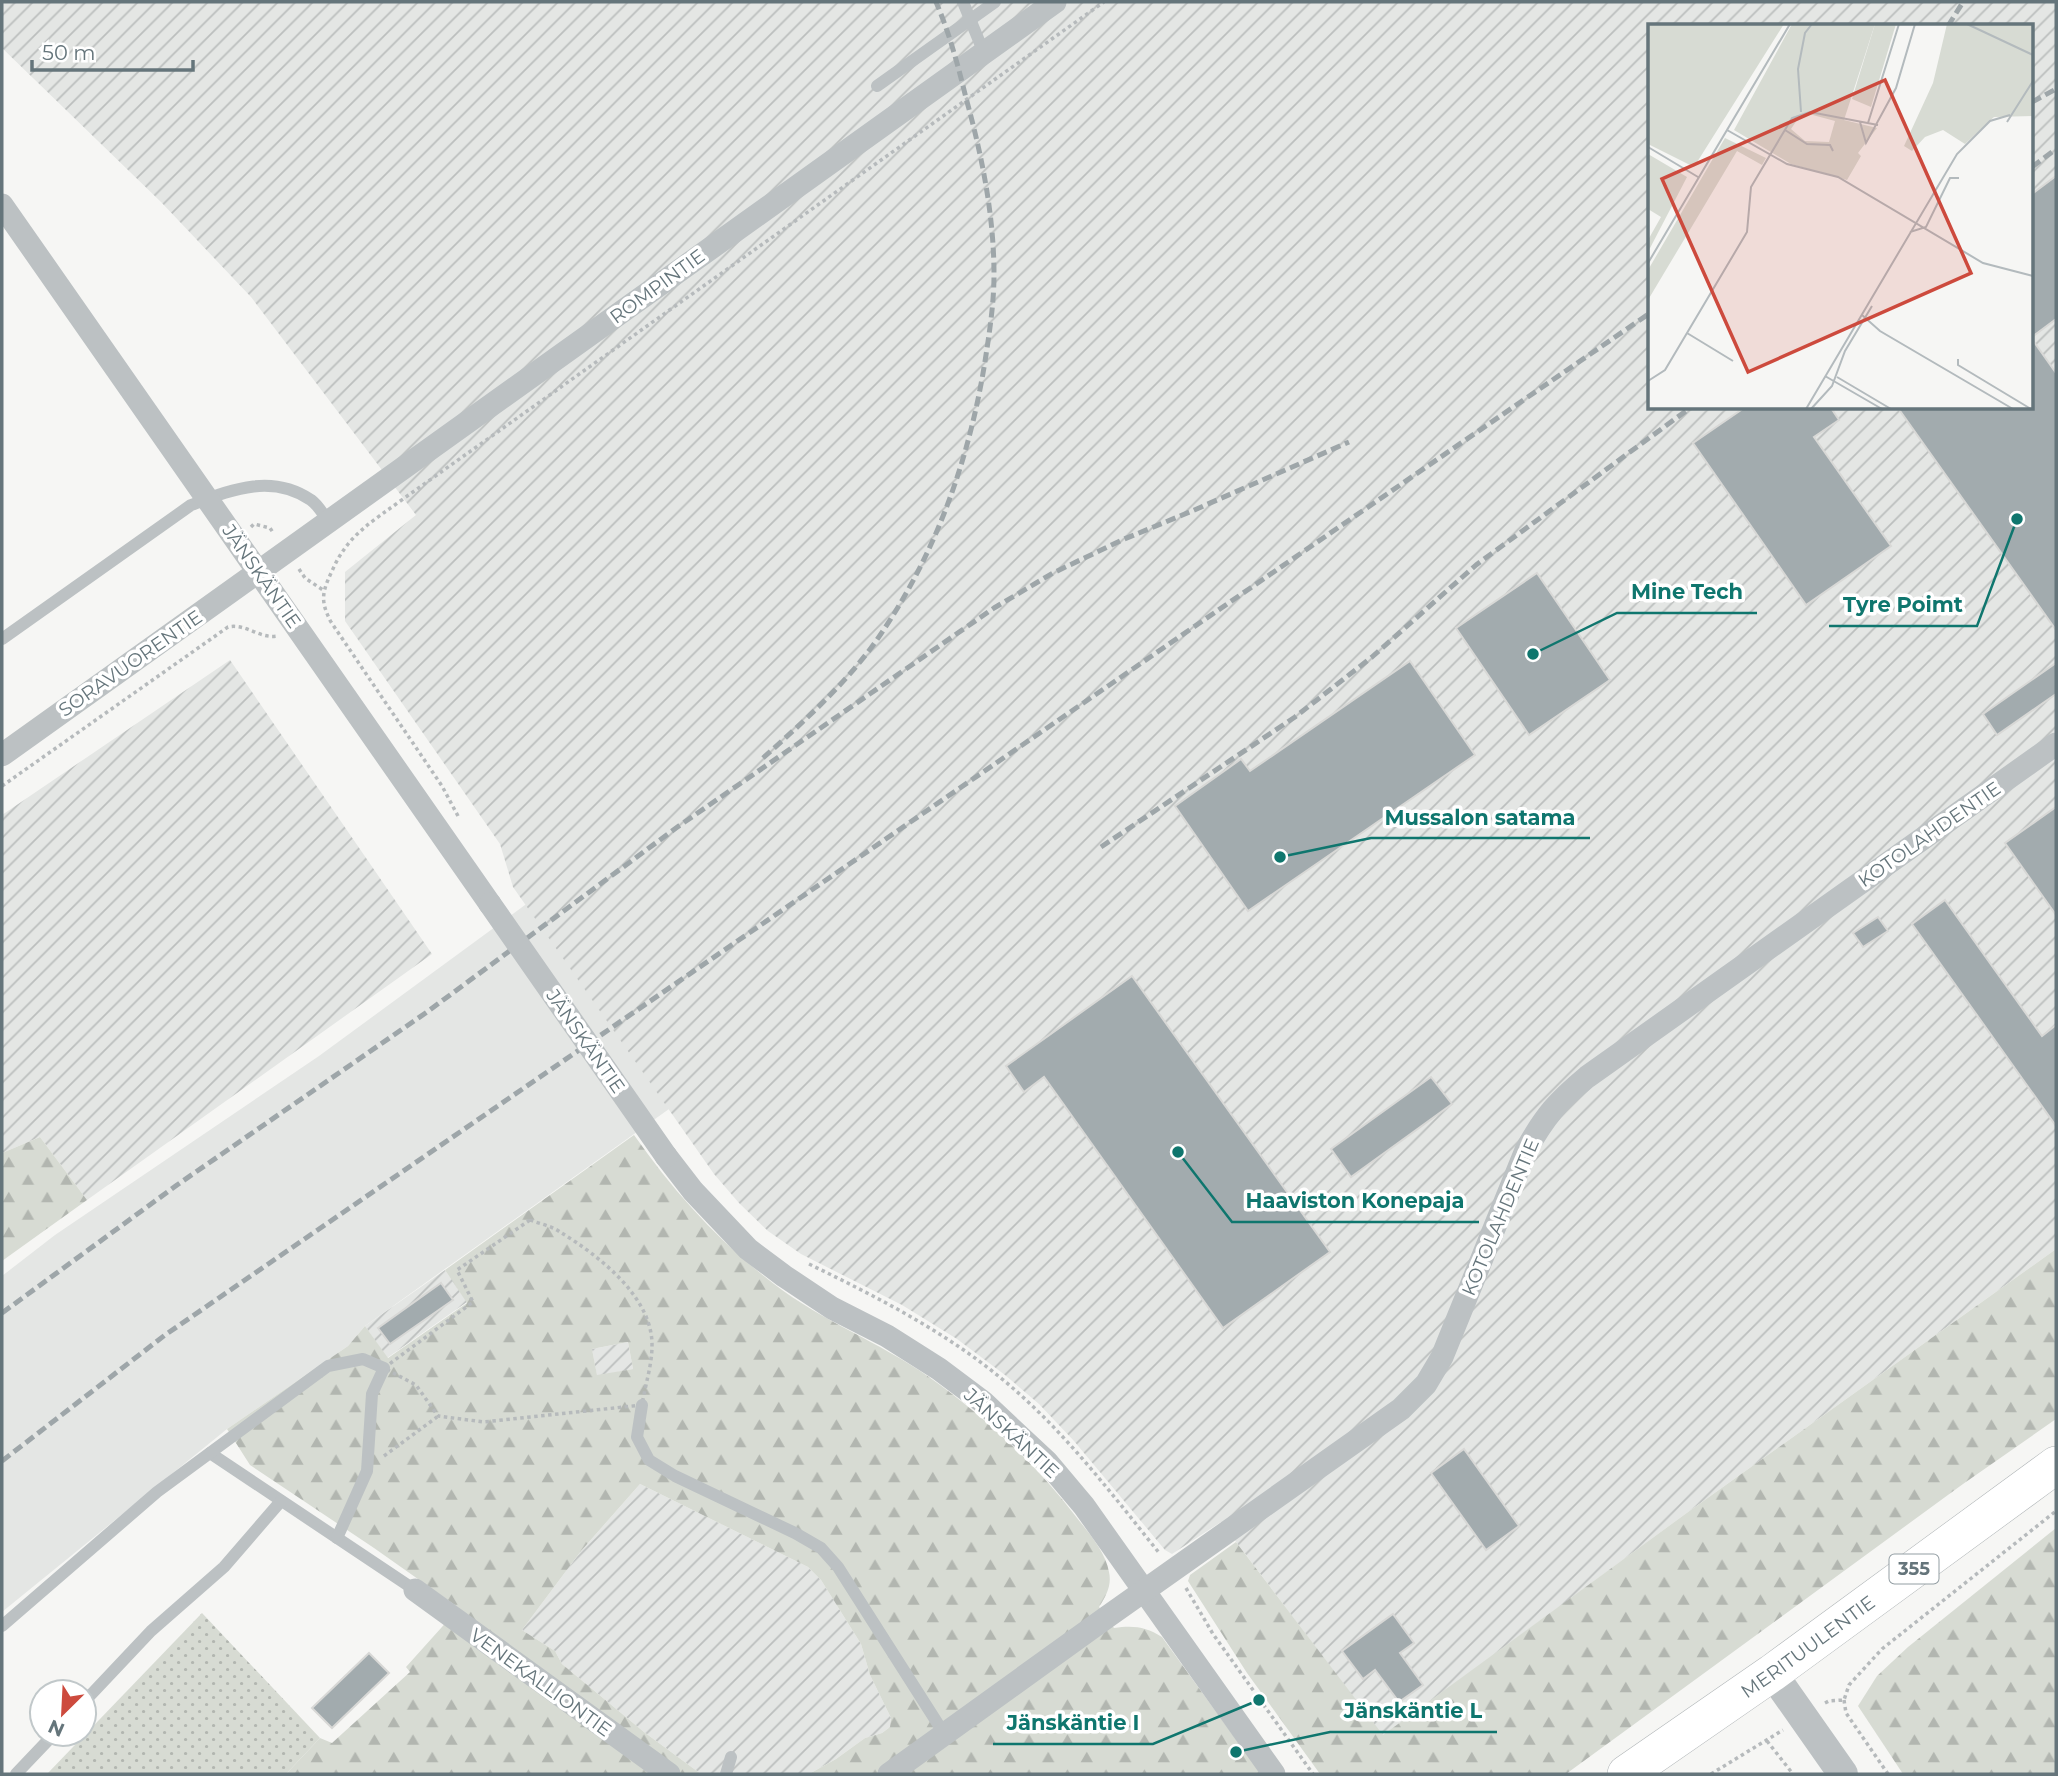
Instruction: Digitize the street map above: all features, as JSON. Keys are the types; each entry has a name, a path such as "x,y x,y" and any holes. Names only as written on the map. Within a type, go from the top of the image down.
{"main road":[{"name":"MERITUULENTIE","path":"1626,1774 1772,1673 2056,1465"}],"street":[{"name":"ROMPINTIE","path":"259,571 1055,2"},
{"name":"JÄNSKÄNTIE","path":"2,205 666,1156 719,1221 748,1249 832,1308 887,1336 939,1369 984,1402 1047,1462 1084,1506 1275,1774"},
{"name":"SORAVUORENTIE","path":"2,755 259,571"},
{"name":"KOTOLAHDENTIE","path":"1144,1591 1401,1409 1426,1384 1442,1357 1526,1150 1544,1119 1561,1099 1598,1069 2056,744"},
{"name":"VENEKALLIONTIE","path":"415,1590 668,1774"},
{"path":"889,1774 1144,1591"},
{"path":"1772,1673 1843,1774"}],"lane":[{"path":"963,2 984,53"},
{"path":"877,86 995,2"},
{"path":"2,639 191,505 253,485 289,490 312,501 328,521"},
{"path":"2,1626 157,1492 328,1366 363,1359 384,1368 372,1394 367,1471 337,1538"},
{"path":"642,1405 637,1437 649,1460 674,1476 821,1548 838,1567 945,1735"},
{"path":"210,1453 415,1590"},
{"path":"98,1687 151,1631 224,1567 281,1501"},
{"path":"16,1774 41,1748"},
{"path":"726,1774 731,1757"}],"path":[{"path":"458,817 442,786 324,608 323,590 340,552 355,535 1104,2"},
{"path":"235,537 254,524 270,528 305,578 323,590"},
{"path":"2,786 228,626 238,625 272,637 297,626"},
{"path":"367,1471 401,1441 438,1416 484,1422 642,1405 652,1345 647,1319 637,1297 610,1269 559,1231 530,1220 457,1270 473,1302 384,1368 416,1385 438,1416"},
{"path":"1888,1774 1846,1713 1844,1700 1849,1685 1882,1649 2056,1511"},
{"path":"1829,1700 1844,1700"},
{"path":"1711,1774 1775,1735"},
{"path":"1767,1741 1793,1774"}],"shaded area":[{"path":"2,2 2056,2 2056,1249 1688,1512 1383,1736 1221,1522 1172,1554 1165,1550 1074,1441 1039,1404 1005,1375 957,1339 902,1305 801,1254 768,1231 714,1174 513,887 500,844 345,621 345,572 416,515 251,297 161,202 2,48"},
{"path":"1648,409 1299,675 669,1109 365,1326 348,1346 227,1429 2,1612 2,1276 55,1235 319,1056 525,905"},
{"path":"230,660 432,954 87,1200 40,1137 2,1153 2,815"},
{"path":"445,1270 467,1302 387,1358 365,1326"},
{"path":"628,1342 633,1369 597,1376 592,1349"},
{"path":"640,1484 808,1567 821,1580 861,1644 870,1675 891,1718 890,1727 882,1733 865,1738 809,1774 701,1774 644,1732 562,1664 555,1651 522,1630 581,1551"}],"green space":[{"path":"634,1135 698,1215 754,1268 811,1309 929,1377 970,1408 1026,1460 1061,1498 1101,1551 1110,1581 1099,1607 1114,1628 1140,1628 1162,1637 1261,1774 809,1774 865,1738 882,1733 890,1727 891,1718 870,1675 861,1644 821,1580 808,1567 640,1484 581,1551 522,1630 555,1651 562,1664 644,1732 701,1774 286,1774 320,1738 332,1743 410,1672 406,1667 459,1608 250,1465 227,1429 348,1346 365,1326 388,1358 467,1303 445,1270","holes":["628,1342 633,1369 597,1375 592,1349"]},
{"path":"40,1137 87,1200 2,1261 2,1153"},
{"path":"2056,1249 2056,1419 1566,1774 1320,1774 1247,1673 1188,1581 1190,1575 1236,1542 1383,1735 1688,1512"},
{"path":"2056,1528 2056,1774 1903,1774 1858,1706 1877,1676 1908,1647"},
{"path":"202,1613 320,1738 286,1774 47,1774 72,1748 98,1748 98,1721"}],"building":[{"path":"2056,176 2056,319 2034,336 2034,192"},
{"path":"2034,342 2056,373 2056,630 1899,410 2034,410"},
{"path":"1741,410 1832,410 1839,420 1814,437 1891,546 1806,605 1693,443"},
{"path":"1537,573 1610,680 1529,735 1456,628"},
{"path":"1410,661 1475,755 1248,911 1175,806 1241,759 1250,771"},
{"path":"2056,663 2056,694 1997,735 1983,714"},
{"path":"2056,807 2056,915 2005,843"},
{"path":"1945,900 2042,1036 2056,1025 2056,1126 1912,924"},
{"path":"1878,917 1888,931 1863,947 1853,933"},
{"path":"1132,976 1330,1252 1223,1328 1044,1077 1024,1092 1006,1066"},
{"path":"1431,1077 1452,1104 1351,1177 1331,1149"},
{"path":"441,1283 453,1300 390,1344 378,1328"},
{"path":"1464,1449 1519,1526 1486,1550 1431,1473"},
{"path":"1393,1614 1414,1643 1400,1653 1423,1685 1399,1702 1375,1670 1363,1679 1342,1651"},
{"path":"369,1653 389,1673 332,1728 312,1708"}],"railway":[{"path":"763,758 846,678 893,615 931,545 946,508 959,471 979,394 993,295 992,230 972,120 953,49 936,2"},
{"path":"1949,24 1963,2"},
{"path":"2034,101 2056,89"},
{"path":"2034,166 2056,149"},
{"path":"2,1461 165,1335 1648,314"},
{"path":"1101,847 1295,717 1372,657 1476,565 1687,410"},
{"path":"2,1313 177,1185 427,1012 676,828 994,608 1053,573 1122,540 1349,442"}],"place":[{"name":"Tyre Poimt","path":"2017,519"},
{"name":"Mine Tech","path":"1533,654"},
{"name":"Mussalon satama","path":"1280,857"},
{"name":"Haaviston Konepaja","path":"1178,1152"},
{"name":"Jänskäntie I","path":"1259,1700"},
{"name":"Jänskäntie L","path":"1236,1752"}]}
